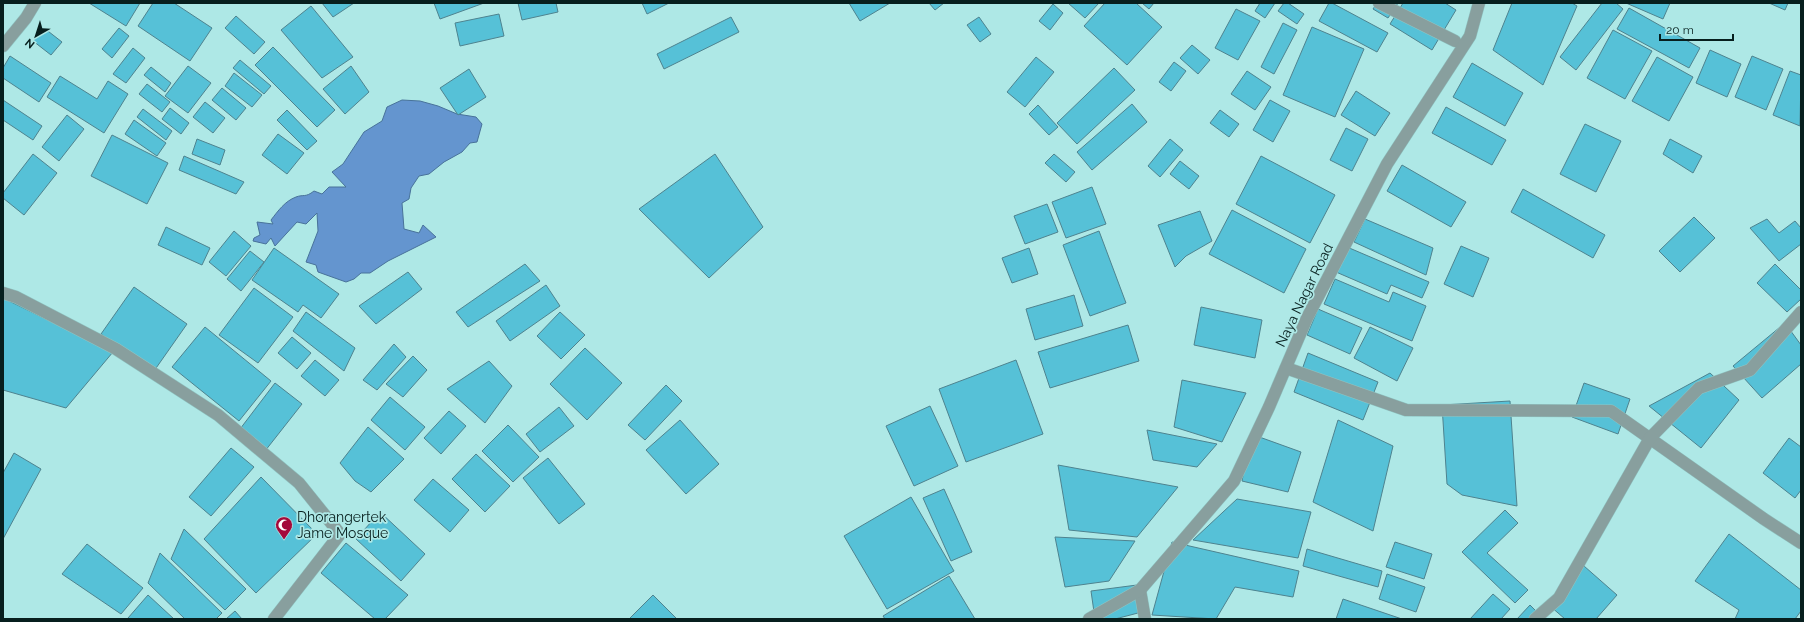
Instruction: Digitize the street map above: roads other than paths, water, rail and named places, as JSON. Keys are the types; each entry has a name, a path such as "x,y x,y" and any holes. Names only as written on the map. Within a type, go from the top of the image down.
{"street":[{"path":"3,46 26,18 35,3"},
{"path":"1379,3 1455,41"},
{"name":"Naya Nagar Road","path":"1089,619 1140,590 1234,481 1269,407 1307,318 1387,164 1470,36 1479,3"},
{"path":"3,293 16,298 116,349 218,415 299,483 340,534 274,619"},
{"path":"1535,619 1559,598 1650,438 1699,388 1750,370 1801,312"},
{"path":"1286,368 1406,410 1611,411 1764,519 1801,543"},
{"path":"1140,590 1145,619"}],"water":[{"path":"402,100 420,101 438,106 457,114 476,117 482,124 477,142 470,143 462,152 444,162 429,174 419,176 411,188 409,199 402,203 404,229 419,233 423,225 436,237 388,261 370,273 361,273 354,279 346,282 318,272 316,265 306,262 318,231 317,213 306,224 297,222 275,246 271,238 266,244 253,241 254,238 260,235 257,222 273,224 271,220 288,201 314,191 322,194 329,187 346,187 332,172 343,164 364,132 382,121 387,107"}],"place":[{"name":"Dhorangertek Jame Mosque","path":"284,540"}]}
